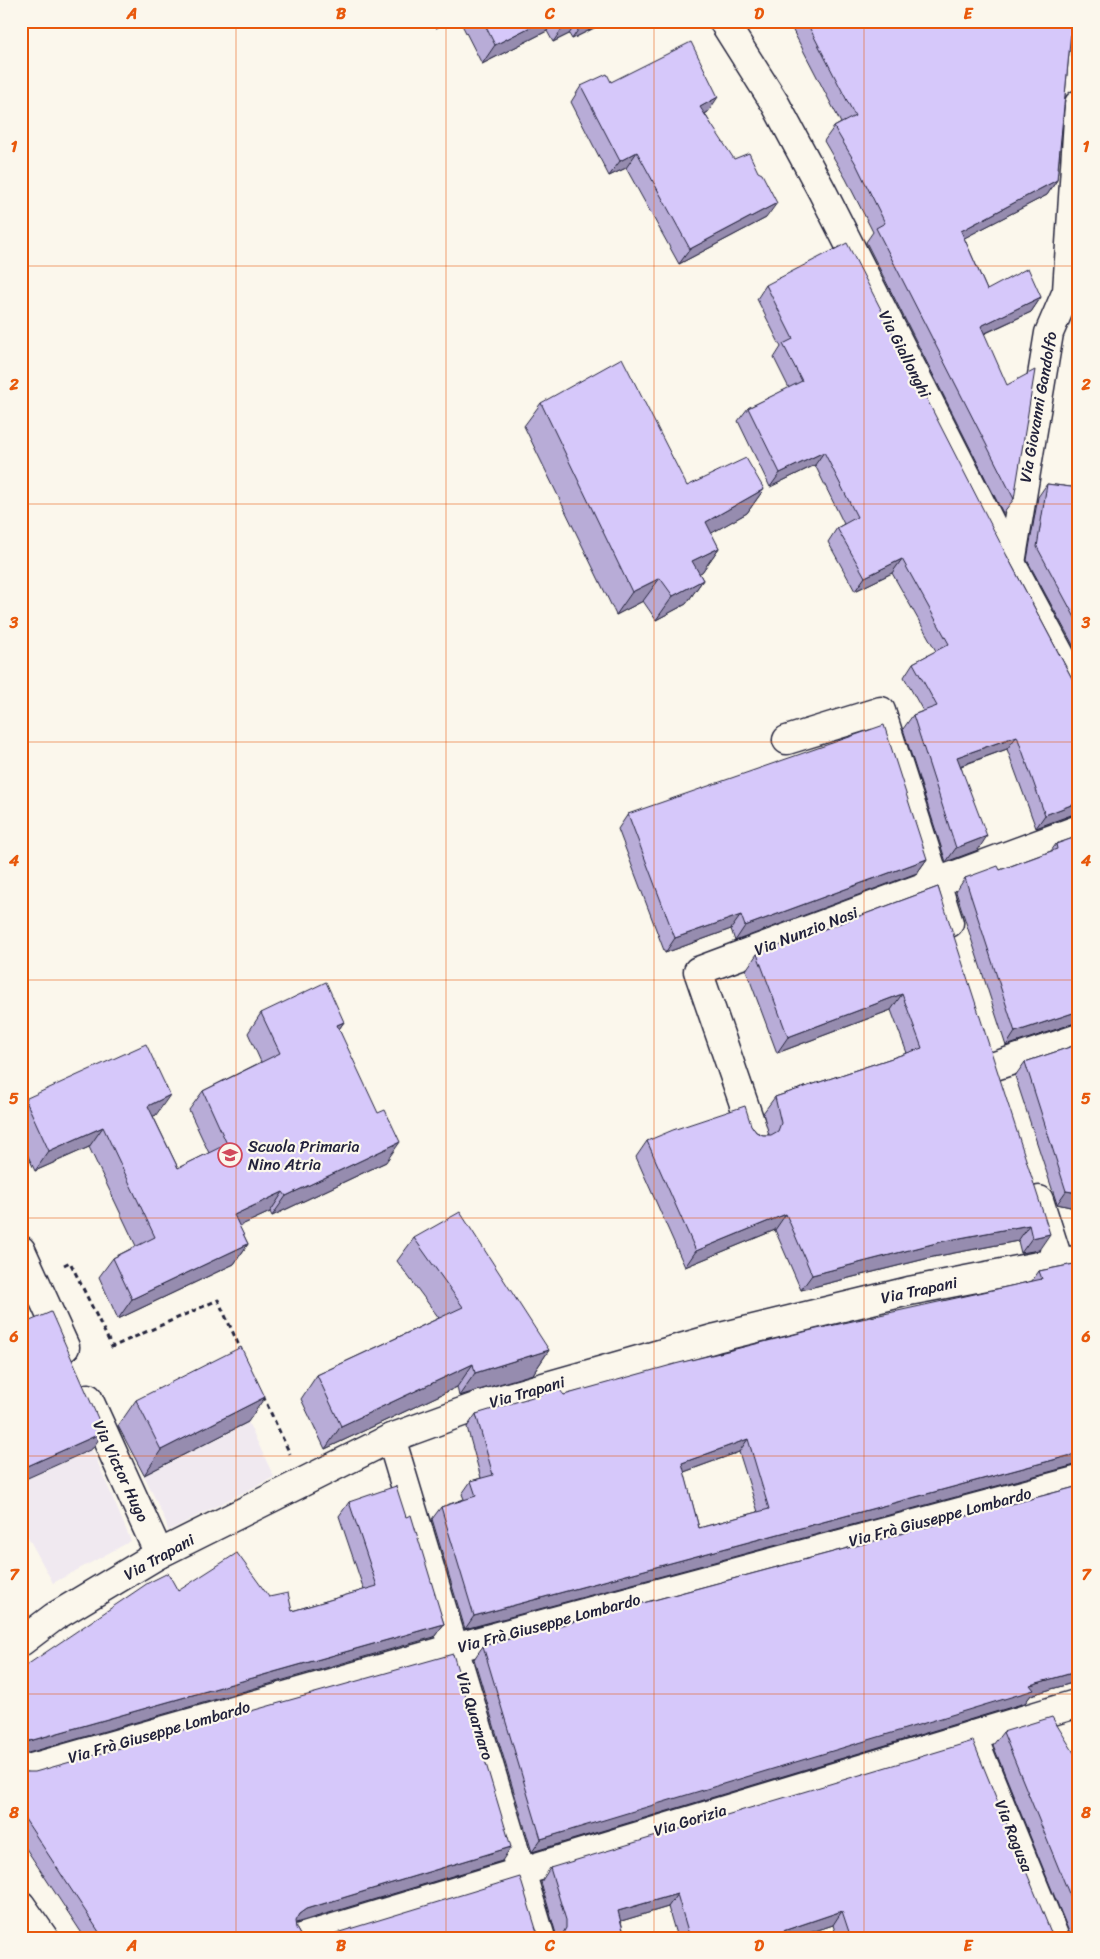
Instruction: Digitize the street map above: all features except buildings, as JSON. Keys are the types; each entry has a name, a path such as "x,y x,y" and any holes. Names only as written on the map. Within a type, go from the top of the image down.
{"street":[{"name":"Via Giallonghi","path":"724,21 776,105 822,191 1011,563 1079,690"},
{"name":"Via Giovanni Gandolfo","path":"1011,563 1049,333 1067,291 1079,104"},
{"path":"787,740 881,711 956,947"},
{"name":"Via Nunzio Nasi","path":"755,1136 698,971 1079,829"},
{"path":"986,1039 998,1076 1079,1038"},
{"path":"1032,1178 1069,1261"},
{"name":"Via Trapani","path":"21,1642 54,1617 159,1554 391,1438 484,1404 716,1338 909,1291 1069,1261"},
{"name":"Via Victor Hugo","path":"26,1266 159,1554"},
{"name":"Via Quarnaro","path":"391,1438 541,1938"},
{"name":"Via Frà Giuseppe Lombardo","path":"21,1771 454,1648 1079,1480"},
{"name":"Via Gorizia","path":"301,1938 1079,1703"},
{"name":"Via Ragusa","path":"972,1735 1055,1938"},
{"path":"21,1905 44,1938"}],"path":[{"path":"26,1266 70,1262 112,1346 218,1300 243,1354"},
{"path":"259,1388 303,1482"}],"shaded area":[{"path":"248,1422 274,1477 168,1531 166,1522 144,1475"},
{"path":"92,1449 131,1541 53,1583 21,1524 21,1481"}],"place":[{"name":"Scuola Primaria Nino Atria","path":"230,1155"}]}
